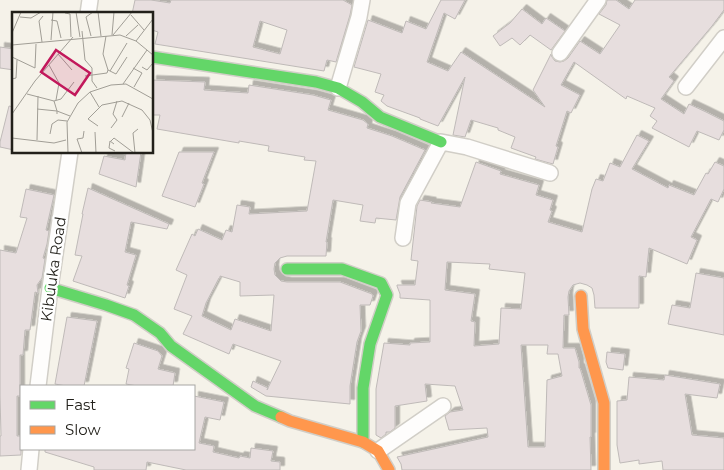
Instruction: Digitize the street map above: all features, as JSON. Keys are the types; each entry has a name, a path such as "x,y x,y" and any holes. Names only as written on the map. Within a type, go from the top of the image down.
{"street":[{"path":"338,88 359,17 362,0"},
{"path":"560,53 598,0"},
{"path":"686,87 724,38"},
{"path":"154,57 316,82 338,88 362,102 380,118 442,142 467,147 550,173"},
{"path":"403,238 408,203 442,142"},
{"name":"Kibuuka Road","path":"38,385 70,154"},
{"path":"287,269 342,269 381,282 387,295 370,344 363,388 363,442"},
{"path":"50,288 134,315 160,333 172,346 194,364 255,406 290,421 363,442 378,452 389,470"},
{"path":"581,296 583,329 604,403 604,470"},
{"path":"378,452 443,406"},
{"path":"29,470 31,450"}],"building":[{"path":"135,0 170,3 171,0 343,0 352,5 336,62 327,60 324,71 155,44 158,32 154,31 154,12 132,12","holes":["260,21 287,30 280,54 253,47"]},
{"path":"441,0 465,0 455,19 444,13 427,62 448,71 461,52 545,107 533,90 551,54 555,61 564,61 580,41 600,54 620,25 599,14 606,5 607,0 616,0 629,9 635,0 724,0 724,10 669,77 674,81 661,99 684,114 689,104 706,112 724,121 724,130 719,140 697,131 689,147 652,128 657,121 650,116 655,108 627,96 626,99 574,62 561,85 580,95 571,113 567,111 556,146 558,147 553,164 535,159 536,157 511,148 515,137 498,130 498,128 471,120 465,137 453,135 465,77 438,126 387,106 381,101 384,95 375,92 381,74 354,67 368,20 402,33 406,21 426,29"},
{"path":"522,9 542,24 546,18 565,31 551,50 530,35 520,45 512,38 500,46 493,36 510,23"},
{"path":"0,47 12,49 12,70 0,68"},
{"path":"154,80 205,82 204,90 248,93 249,85 313,95 331,100 328,110 363,120 368,124 367,128 425,150 400,197 396,220 376,218 375,223 360,221 363,205 333,200 326,242 326,256 287,256 280,258 275,263 275,275 281,281 340,282 372,294 370,305 360,305 361,331 357,342 350,386 350,404 266,396 251,387 253,381 268,388 281,361 233,344 229,354 183,334 192,316 174,309 187,275 176,270 192,234 195,236 198,229 222,240 226,230 232,232 237,205 250,207 249,214 307,211 316,161 304,160 305,157 268,151 269,146 239,141 239,143 157,129 160,115 154,115","holes":["220,276 240,282 240,296 274,295 271,331 235,319 231,330 202,316 206,303"]},
{"path":"9,106 12,107 12,150 0,147"},
{"path":"637,135 649,141 632,169 668,188 669,185 694,195 706,173 708,174 715,162 724,166 724,189 718,202 711,199 691,237 697,240 687,264 649,248 646,277 639,276 639,308 595,308 592,288 580,283 573,285 569,291 569,315 564,315 563,348 575,348 579,368 591,405 591,470 402,470 397,457 488,437 487,428 449,430 445,416 450,412 463,410 455,386 425,384 427,401 395,406 395,428 390,432 386,432 381,438 376,435 376,389 384,343 410,345 410,343 430,342 430,300 400,298 397,286 415,285 418,261 411,260 417,206 420,200 460,207 476,162 501,171 500,174 539,185 536,195 553,200 548,222 582,232 596,179 603,181 610,163 620,167","holes":["447,262 490,264 489,269 525,273 521,309 501,308 499,344 474,346 475,322 471,321 475,294 445,290","521,345 548,345 547,354 558,354 562,376 547,380 545,447 528,447"]},
{"path":"179,152 214,152 195,207 162,196"},
{"path":"126,154 141,154 136,187 99,174 104,156 125,160"},
{"path":"88,188 169,224 167,229 131,222 125,252 136,255 125,298 73,281 82,256 75,255"},
{"path":"26,189 54,195 46,230 49,231 43,258 45,259 42,278 37,285 38,293 35,292 30,330 25,330 23,355 20,355 20,396 17,396 17,436 20,436 21,455 0,456 0,250 16,253 27,218 20,217"},
{"path":"696,273 724,278 724,335 668,324 672,305 690,308"},
{"path":"67,317 97,321 84,385 55,384"},
{"path":"134,343 158,351 162,356 158,369 175,373 173,385 126,384 129,369 126,368"},
{"path":"607,352 625,354 623,370 608,368 606,362"},
{"path":"665,375 720,384 717,398 685,394 692,435 724,438 724,470 663,470 662,461 639,464 639,460 620,463 617,445 617,401 627,400 629,377 664,380"},
{"path":"195,396 224,402 220,420 205,417 199,443 214,446 213,452 239,458 240,456 250,458 251,448 273,451 271,461 280,462 280,470 186,470 147,462 146,470 94,470 94,467 45,452 45,450 195,450"}],"traffic: fast":[{"path":"154,57 316,82 338,88 362,102 380,117 441,142"},
{"path":"287,269 342,269 381,283 387,295 370,344 363,388 363,442"},
{"path":"50,288 134,315 160,333 171,346 255,406 281,417"}],"traffic: slow":[{"path":"581,296 583,329 604,403 604,470"},
{"path":"281,417 363,442 378,451 389,470"}]}
